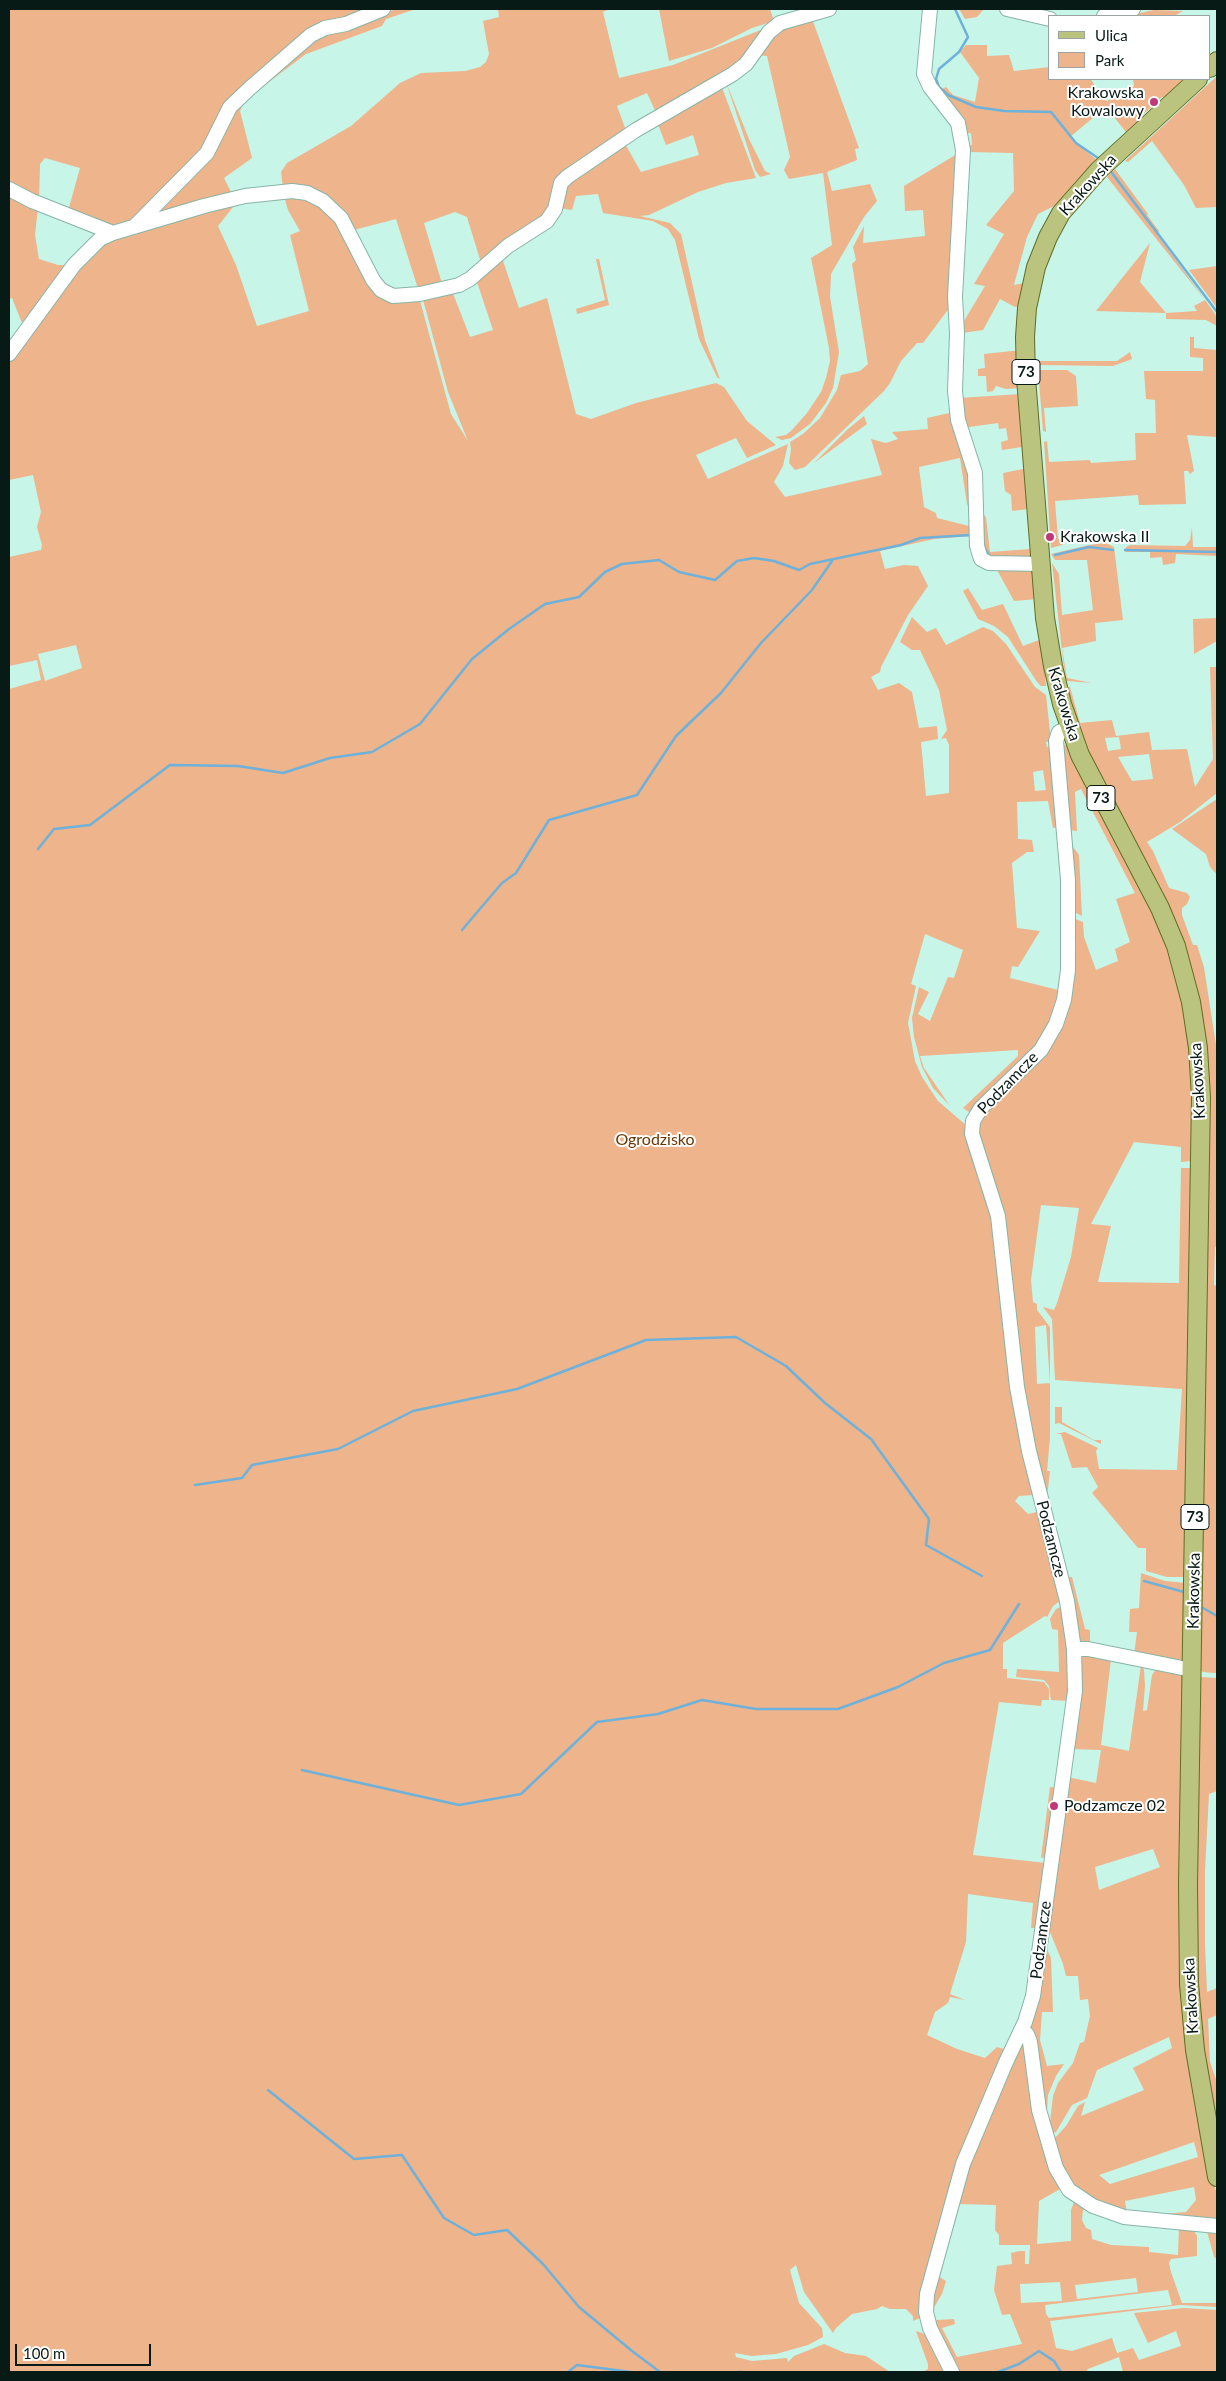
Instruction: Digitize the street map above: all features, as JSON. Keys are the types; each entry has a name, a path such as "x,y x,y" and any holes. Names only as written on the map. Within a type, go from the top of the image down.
{"main road":[{"name":"Krakowska","path":"1197,80 1099,170 1072,199 1048,237 1036,267 1027,308 1026,378 1050,656 1070,727 1092,781 1160,908 1170,931 1191,1002 1198,1048 1201,1097 1189,1984 1194,2050 1217,2176"}],"street":[{"path":"133,227 207,153 230,107 258,81 311,35 325,28 346,24 383,9"},
{"path":"9,354 74,265 100,239 133,227 245,196 301,191 323,201 337,212 373,280 385,293 400,297 452,287 470,279 508,246 547,221 555,209 561,183 567,177 636,130 700,95 740,69 770,32 780,23 829,9"},
{"path":"930,9 924,74 930,87 958,122 963,150 955,297 957,333 954,392 958,420 975,473 977,546 981,558 989,563 1042,564"},
{"path":"1007,9 1048,19"},
{"path":"1108,15 1132,9"},
{"path":"9,189 32,201 113,233"},
{"name":"Podzamcze","path":"952,2372 930,2328 926,2312 928,2294 963,2164 1021,2030 1036,1981 1074,1702 1074,1649 1067,1600 1023,1421 1013,1353 998,1216 972,1134 974,1118 981,1108 1041,1050 1056,1024 1064,1000 1068,970 1068,880 1056,741 1059,732 1070,727"},
{"path":"1074,1649 1192,1670"},
{"path":"1021,2030 1027,2034 1030,2042 1039,2110 1056,2168 1068,2190 1093,2206 1124,2217 1217,2226"}],"green space":[{"path":"9,9 379,9 322,26 227,106 204,151 136,220 117,228 68,211 80,168 45,158 40,164 39,201 9,186"},
{"path":"396,9 416,9 386,19 382,26 306,54 245,100 240,111 252,158 224,178 233,196 202,203 144,222 210,154 224,121 235,106 312,38"},
{"path":"498,9 609,9 603,12 619,78 673,65 773,25 750,57 658,117 647,93 617,106 627,133 580,166 553,208 482,266 467,217 455,212 424,223 443,287 419,292 396,219 350,231 341,213 283,188 281,172 287,163 351,126 400,83 421,73 465,71 480,67 486,62 489,54 483,21 499,17"},
{"path":"659,9 770,9 774,21 752,28 712,48 669,61"},
{"path":"959,9 984,9 977,17 965,19"},
{"path":"1154,10 1183,11 1176,15 1131,15"},
{"path":"811,16 859,148 855,149 857,160 827,172 832,191 870,184 877,201 864,217 831,274 830,297 839,352 833,388 826,403 810,424 791,438 782,440 775,437 786,435 807,413 821,392 826,378 830,361 829,348 811,258 832,245 823,173 789,179 784,170 790,157 767,56 756,55 771,33"},
{"path":"966,45 987,45 987,56 1009,55 1014,71 1048,67 1048,80 1092,80 1101,98 1107,101 1134,86 1133,80 1189,80 1165,98 1162,97 1156,102 1153,100 1150,104 1153,106 1142,115 1143,118 1109,153 1107,150 1126,132 1106,107 1070,137 1099,162 1056,205 1038,214 1027,237 1014,285 1025,283 1019,306 1015,307 1000,299 983,330 962,333 961,326 985,286 974,284 1004,234 986,225 1014,191 1013,153 970,152 965,146 972,145 971,133 964,133 940,90 946,87 953,95 975,102 979,78 960,52"},
{"path":"1217,76 1217,207 1196,208 1184,185 1152,141 1128,162 1125,161"},
{"path":"726,82 749,139 765,171 771,174 760,177 755,170"},
{"path":"721,85 756,178 726,183 698,192 649,215 640,216 670,223 681,234 705,340 720,379 717,377 699,339 675,240 668,229 653,221 603,213 598,194 576,196 572,210 559,208 564,185 624,142 641,172 699,155 693,135 666,145 657,122"},
{"path":"957,154 950,307 923,343 917,343 901,361 884,391 805,467 795,470 789,463 790,442 803,434 820,418 837,390 841,375 860,371 868,364 852,264 856,260 853,247 864,226 863,243 925,236 923,210 905,211 904,186"},
{"path":"1115,169 1159,231 1157,234 1205,300 1107,177"},
{"path":"9,192 38,207 35,235 39,259 58,265 70,265 24,328 12,298 9,299"},
{"name":"Ogrodzisko","path":"291,192 333,210 373,285 419,297 451,414 468,441 448,392 422,296 452,291 470,337 493,330 476,279 502,258 519,308 547,298 576,414 591,419 636,403 716,383 724,387 747,421 776,445 747,458 736,438 696,455 708,479 788,444 783,466 774,482 785,497 882,475 871,439 886,443 898,439 892,432 928,429 927,418 954,412 969,455 973,521 967,504 960,458 919,467 924,507 936,513 937,518 969,526 974,538 971,536 934,539 880,551 885,569 904,565 918,566 928,586 908,615 880,672 871,677 878,690 899,683 912,692 919,728 937,726 938,739 921,742 926,796 949,793 949,745 946,738 941,739 947,730 939,690 920,650 912,650 900,642 912,617 927,632 936,628 946,645 983,627 993,631 1006,644 1035,687 1046,695 1051,741 1046,742 1047,747 1052,746 1058,827 1053,828 1048,801 1017,802 1018,839 1032,840 1034,852 1027,852 1012,863 1017,928 1040,931 1018,967 1012,966 1010,978 1062,991 1043,1039 972,1114 963,1108 1018,1056 1018,1050 920,1056 924,1068 950,1106 933,1088 922,1067 914,1037 912,1018 919,987 929,992 918,1014 930,1021 948,977 954,978 963,950 925,934 911,984 916,986 908,1023 915,1061 922,1077 938,1101 967,1126 989,1198 1034,1495 1019,1496 1015,1501 1028,1514 1041,1511 1063,1599 1053,1606 1047,1617 1045,1616 1003,1643 1003,1669 1007,1669 1007,1678 1044,1682 1049,1689 1049,1700 1042,1700 1041,1706 999,1702 973,1855 1046,1863 1036,1928 1031,1928 1033,1903 968,1894 966,1942 950,1994 965,2000 950,1997 948,2003 935,2012 927,2035 957,2049 985,2058 997,2047 1007,2050 995,2077 922,2317 913,2321 913,2316 906,2309 890,2309 882,2306 877,2309 852,2314 833,2333 804,2292 796,2265 790,2270 799,2303 822,2328 823,2337 808,2345 776,2354 751,2356 735,2353 736,2357 752,2361 787,2358 788,2362 794,2356 824,2344 845,2353 866,2356 890,2372 9,2372 9,689 41,680 37,660 9,666 9,557 41,550 42,545 37,527 41,512 33,475 9,480 9,358 101,241 237,202 218,226 236,265 257,326 309,311 290,235 300,231 288,210 283,193","holes":["76,645 82,668 45,681 38,654","1043,770 1046,790 1035,791 1033,772"]},
{"path":"1150,243 1140,282 1166,313 1096,311"},
{"path":"596,259 599,259 609,305 577,314 576,309 605,300"},
{"path":"1217,266 1217,308 1189,270"},
{"path":"1205,300 1217,317 1217,326 1206,320 1166,319 1166,313 1197,311 1194,306"},
{"path":"1190,337 1194,337 1194,348 1217,350 1217,437 1187,435 1194,471 1190,474 1188,471 1184,471 1186,504 1139,505 1138,495 1055,501 1058,539 1066,539 1062,545 1051,548 1044,442 1047,441 1049,462 1090,460 1091,463 1136,460 1135,433 1156,433 1155,400 1146,399 1144,371 1203,371 1203,358 1190,357"},
{"path":"1020,351 1022,388 1006,389 996,386 993,391 987,392 986,376 978,376 978,369 985,368 984,354"},
{"path":"1130,352 1132,359 1113,366 1040,365 1038,361 1117,361"},
{"path":"1038,370 1067,370 1076,376 1078,406 1044,408 1046,432 1043,431"},
{"path":"1021,394 1027,464 1023,465 1022,447 1002,450 1001,442 1008,440 1006,428 999,429 998,423 962,428 959,398"},
{"path":"864,416 867,424 814,463 848,429"},
{"path":"1028,468 1028,509 1012,511 1011,495 1005,491 1003,473"},
{"path":"979,510 986,517 990,552 1031,549 1034,558 984,557"},
{"path":"1192,527 1193,547 1217,547 1217,556 1176,554 1175,563 1163,565 1162,557 1150,558 1150,552 1125,552 1126,547 1130,545 1185,546 1190,540"},
{"path":"1106,543 1114,547 1123,620 1095,623 1096,641 1062,648 1067,678 1092,683 1068,681 1066,680 1063,660 1052,563 1059,574 1062,615 1093,610 1087,560 1055,560 1051,554"},
{"path":"996,568 1034,569 1038,599 1014,601"},
{"path":"968,588 982,610 1003,604 1023,646 1042,639 1046,686 1041,686 1037,682 1008,637 994,626 978,619 963,591"},
{"path":"1217,618 1217,641 1194,654 1193,619"},
{"path":"1210,667 1217,667 1217,793 1180,822 1147,842 1153,851 1169,888 1187,893 1190,897 1187,904 1182,908 1182,915 1193,945 1197,945 1204,967 1217,1052 1217,1246 1215,1247 1214,1285 1217,1286 1217,1673 1203,1672 1199,1669 1197,1003 1090,760 1065,688 1070,687 1080,723 1112,720 1116,736 1149,732 1152,750 1187,749 1195,787 1213,759","holes":["1119,737 1121,749 1108,751 1105,738","1149,754 1153,779 1132,781 1118,757"]},
{"path":"1063,746 1069,747 1163,930 1184,1000 1194,1065 1194,1158 1191,1161 1181,1162 1181,1147 1134,1142 1091,1224 1111,1226 1098,1282 1179,1283 1181,1168 1191,1168 1185,1577 1167,1577 1146,1571 1146,1548 1138,1548 1092,1493 1098,1487 1087,1467 1072,1468 1061,1434 1055,1434 1065,1432 1098,1448 1096,1451 1099,1469 1177,1470 1182,1389 1055,1380 1052,1319 1043,1307 1054,1310 1057,1303 1071,1257 1079,1208 1041,1205 1031,1280 1033,1302 1037,1304 1037,1310 1050,1327 1050,1383 1050,1438 1047,1471 1050,1471 1047,1498 1045,1499 976,1138 980,1117 1058,1028 1073,918 1083,922 1084,937 1096,970 1118,961 1115,949 1130,942 1116,899 1135,893 1081,789 1075,792 1077,831 1069,830","holes":["1046,1325 1050,1383 1037,1384 1035,1327"]},
{"path":"1217,799 1217,875 1210,867 1206,854 1172,829"},
{"path":"1071,844 1079,855 1082,916 1074,912"},
{"path":"1055,1407 1062,1407 1062,1422 1094,1440 1101,1440 1101,1444 1059,1423 1055,1424"},
{"path":"1141,1573 1165,1581 1186,1583 1186,1663 1134,1655 1137,1632 1129,1632 1130,1609 1139,1608"},
{"path":"1072,1577 1085,1629 1090,1630 1090,1645 1078,1640 1068,1579"},
{"path":"1064,1605 1071,1701 1051,1700 1049,1686 1044,1680 1016,1677 1017,1669 1059,1672 1058,1630 1052,1629 1050,1619 1056,1609"},
{"path":"1081,1654 1111,1659 1101,1745 1129,1751 1141,1665 1144,1670 1145,1686 1143,1711 1147,1710 1152,1675 1157,1668 1184,1672 1183,1878 1214,2185 1217,2194 1217,2223 1135,2217 1071,2188 1053,2140 1066,2126 1078,2106 1085,2102 1081,2116 1144,2090 1133,2068 1172,2048 1169,2037 1097,2070 1087,2098 1072,2105 1056,2132 1049,2131 1053,2096 1058,2083 1073,2063 1080,2043 1084,2042 1090,2016 1088,1999 1080,2000 1078,1976 1066,1976 1048,1927 1067,1777 1096,1783 1101,1750 1071,1749","holes":["1153,1849 1160,1867 1099,1890 1095,1867","1194,2142 1198,2157 1110,2184 1099,2175","1194,2187 1196,2200 1186,2212 1143,2216 1127,2213 1125,2201"]},
{"path":"1200,1677 1217,1678 1217,1791 1209,1794 1205,1871 1205,1944 1207,1992 1217,1988 1217,2015 1208,2019 1210,2062 1217,2082 1217,2146 1196,2004 1195,1839"},
{"path":"1050,1787 1058,1788 1056,1802 1051,1801 1051,1806 1055,1807 1047,1857 1041,1858"},
{"path":"1045,1945 1051,1958 1053,2012 1042,2012 1040,2040 1047,2066 1064,2064 1056,2076 1048,2095 1046,2125 1029,2031"},
{"path":"1023,2039 1062,2188 1039,2201 1037,2244 1071,2241 1071,2210 1075,2199 1086,2206 1083,2210 1082,2220 1086,2228 1091,2230 1092,2239 1111,2245 1149,2247 1149,2252 1178,2255 1179,2227 1193,2229 1197,2236 1197,2256 1171,2259 1169,2263 1171,2272 1182,2303 1217,2303 1217,2307 1180,2305 1050,2321 1056,2348 1072,2351 1112,2338 1117,2353 1133,2348 1139,2360 1181,2346 1176,2331 1148,2343 1134,2313 1184,2308 1217,2310 1217,2372 1123,2372 1119,2357 1088,2369 1086,2372 956,2372 933,2323 936,2320 954,2319 955,2324 942,2328 957,2357 1022,2344 1010,2314 1002,2315 994,2290 997,2266 1012,2264 1011,2253 1025,2251 1025,2264 1029,2264 1030,2245 999,2245 999,2235 995,2230 996,2205 958,2204 972,2152","holes":["1136,2278 1138,2292 1077,2299 1075,2285","1060,2282 1062,2301 1021,2303 1020,2284","1168,2290 1172,2305 1049,2318 1046,2314 1045,2305"]},
{"path":"1206,2228 1217,2228 1217,2259 1214,2257"},
{"path":"938,2276 946,2281 942,2294 932,2311 931,2302"},
{"path":"916,2331 927,2335 948,2372 922,2372 928,2369 928,2364"}],"waterway":[{"path":"955,9 968,37 959,52 939,69 936,79 939,87 948,95 976,107 1004,111 1051,112 1076,143 1101,160"},
{"path":"1112,173 1217,312"},
{"path":"38,849 54,829 90,825 170,765 238,766 283,773 330,758 372,752 420,724 472,659 509,629 545,604 579,597 605,572 622,564 659,560 679,572 715,580 737,561 754,558 774,561 799,570 810,564 901,545 920,538 971,535"},
{"path":"984,547 990,557"},
{"path":"1055,555 1089,547 1113,550"},
{"path":"1125,550 1217,552"},
{"path":"462,930 502,883 516,873 549,820 637,795 676,736 721,693 761,643 812,590 832,561"},
{"path":"195,1485 242,1478 252,1465 338,1449 413,1411 517,1389 646,1340 736,1337 786,1366 825,1403 871,1439 929,1519 926,1545 982,1576"},
{"path":"1144,1581 1184,1592"},
{"path":"302,1770 459,1805 521,1794 597,1722 658,1714 702,1700 756,1709 838,1709 898,1687 944,1663 990,1650 1019,1604"},
{"path":"1203,1608 1217,1616"},
{"path":"268,2090 354,2159 402,2155 444,2218 474,2235 507,2230 543,2264 579,2307 660,2372"},
{"path":"998,2372 1019,2364 1039,2351 1054,2361 1061,2372"},
{"path":"568,2372 577,2365 631,2372"},
{"path":"737,2372 742,2372"}],"place":[{"name":"Krakowska Kowalowy","path":"1154,102"},
{"name":"Krakowska II","path":"1050,537"},
{"name":"Podzamcze 02","path":"1054,1806"}]}
